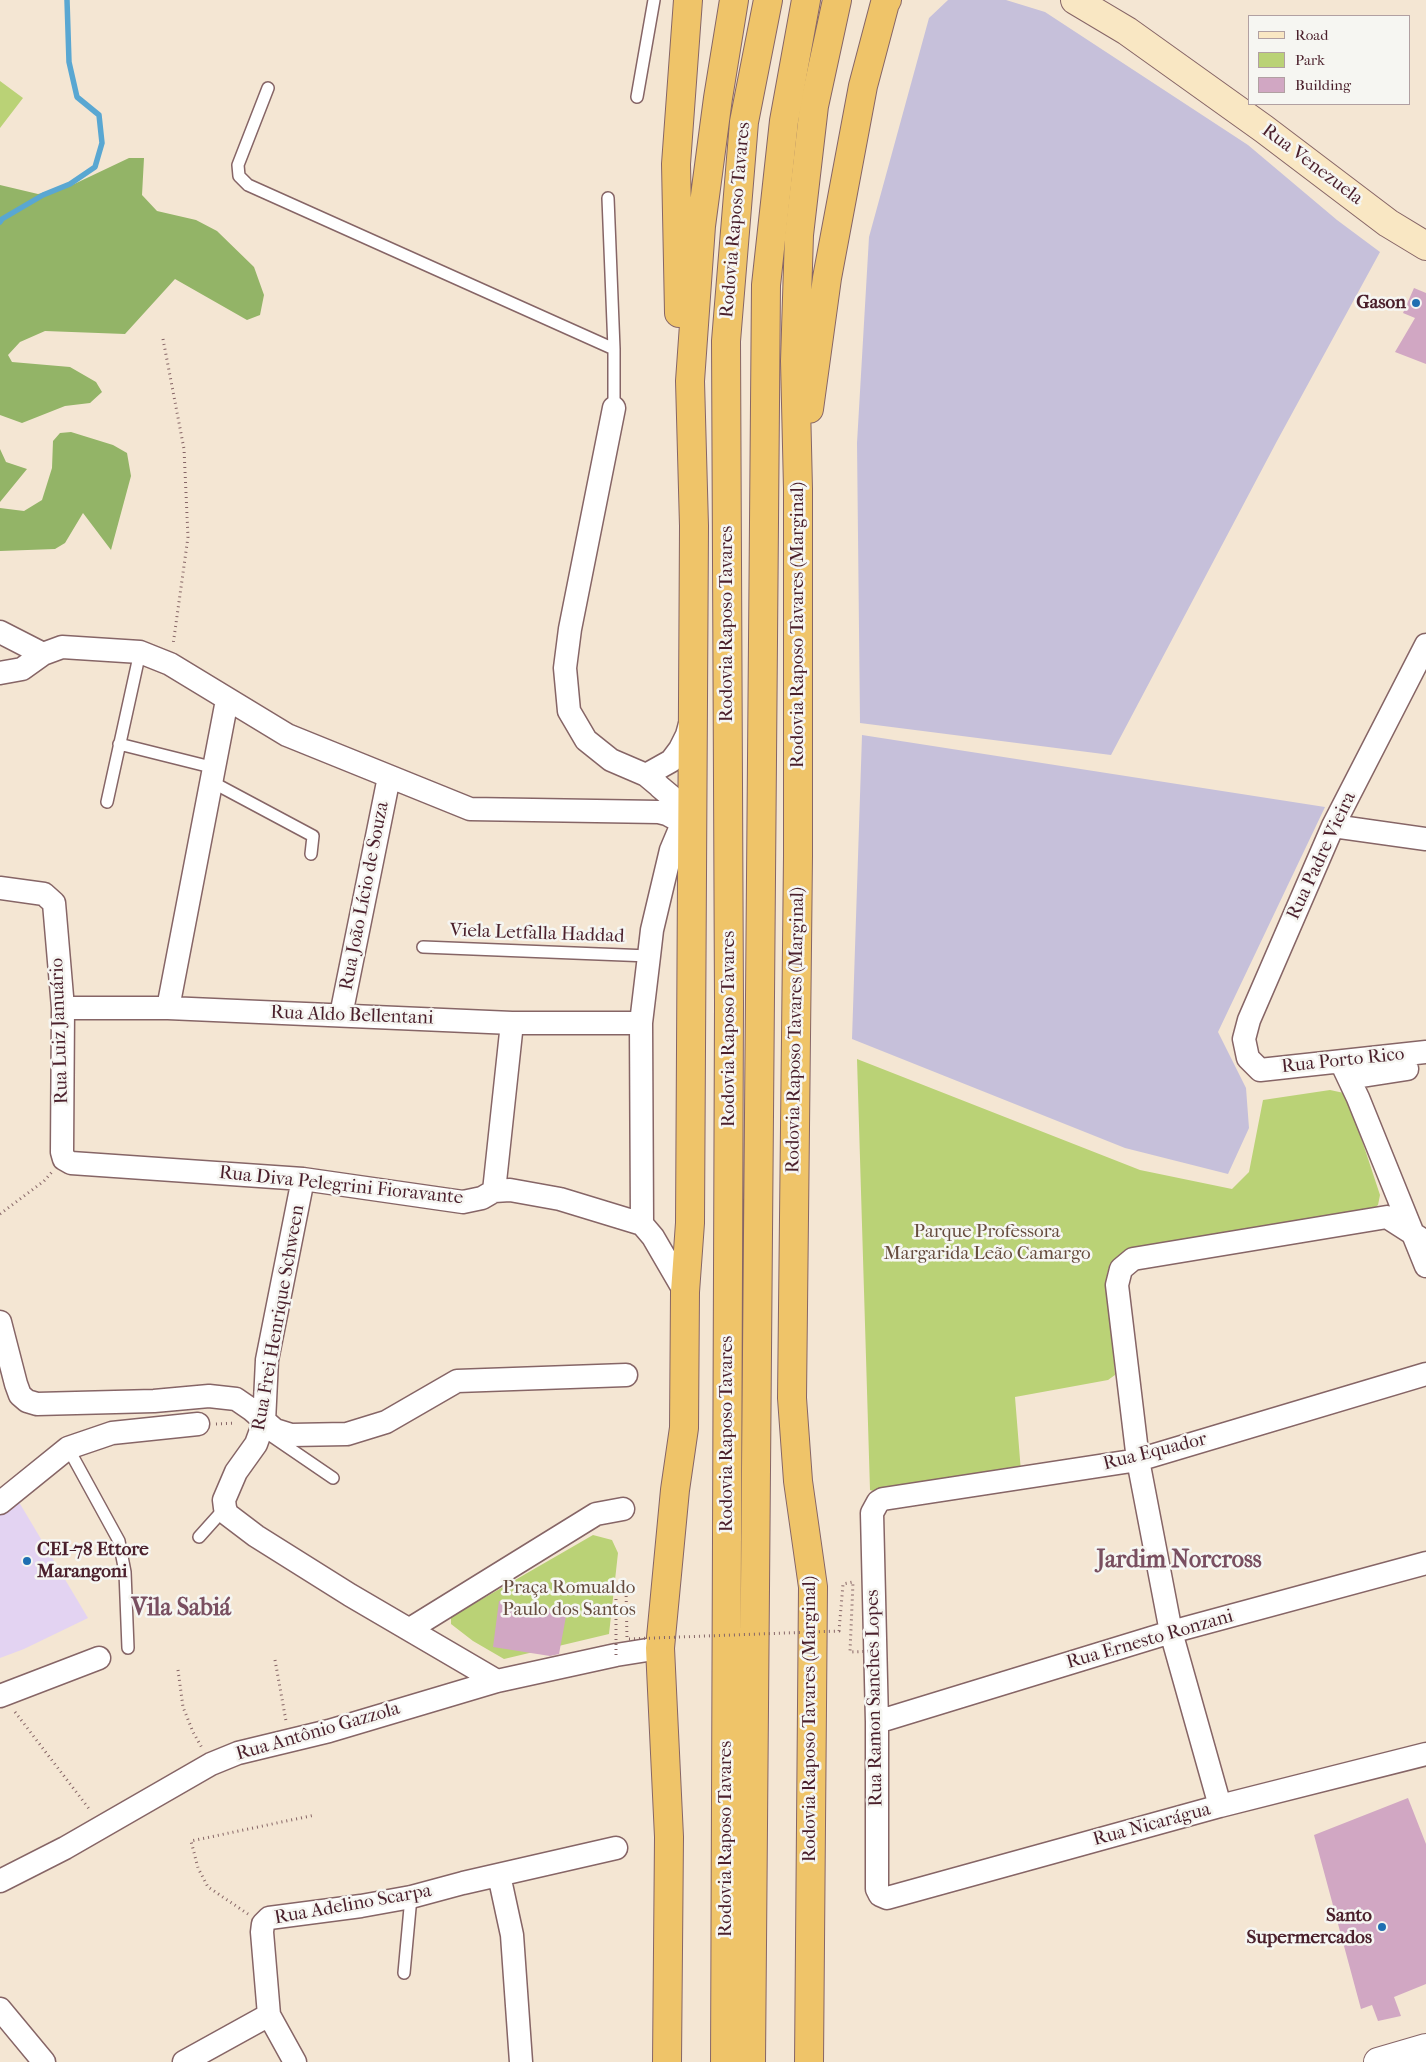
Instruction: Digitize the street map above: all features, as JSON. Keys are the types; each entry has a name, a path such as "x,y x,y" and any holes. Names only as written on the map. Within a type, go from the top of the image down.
{"highway":[{"path":"688,0 676,164 679,348 690,381"},
{"path":"667,2062 669,1836 660,1648 675,1490 684,1428 685,1292 690,1223 689,824 694,526 690,381 701,226 718,98 734,0"},
{"name":"Rodovia Raposo Tavares","path":"724,2062 729,1004 726,341 744,122 768,0"},
{"name":"Rodovia Raposo Tavares","path":"751,2062 766,285 784,121 806,0"},
{"name":"Rodovia Raposo Tavares (Marginal)","path":"809,2062 813,1587 798,1481 792,1398 798,856 798,489 795,361 799,236 814,106 837,0"},
{"path":"798,489 827,278 863,86 887,0"}],"main road":[{"name":"Rua Venezuela","path":"1075,0 1126,31 1264,129 1388,223 1426,246"},
{"name":"Rua Venezuela","path":"1111,0 1126,31"}],"street":[{"path":"614,408 570,629 565,668 569,711 586,740 611,760 653,781 689,824"},
{"path":"0,632 43,654"},
{"name":"Rua Padre Vieira","path":"1260,1070 1248,1058 1244,1039 1249,1020 1333,826 1426,645"},
{"path":"0,674 22,669 43,654 62,647 140,652 170,664 287,735 470,809 659,812 689,824"},
{"path":"168,1008 227,700"},
{"path":"653,781 680,750 688,735 692,710"},
{"name":"Rua João Lício de Souza","path":"341,1015 388,777"},
{"path":"653,781 663,804 659,812"},
{"path":"685,1292 653,1237 642,1224 641,1024 652,930 672,850 689,824"},
{"path":"1333,826 1426,839"},
{"name":"Rua Luiz Januário","path":"0,888 44,894 54,903 63,1008 62,1152 64,1159"},
{"name":"Rua Aldo Bellentani","path":"63,1008 168,1008 512,1023 641,1024"},
{"path":"494,1191 512,1023"},
{"name":"Rua Porto Rico","path":"1345,1070 1426,1052"},
{"name":"Rua Porto Rico","path":"1260,1070 1345,1070 1426,1066"},
{"path":"1345,1070 1420,1238 1426,1266"},
{"name":"Rua Diva Pelegrini Fioravante","path":"64,1159 71,1162 303,1179 463,1202 482,1198 494,1191 510,1190 560,1199 642,1224"},
{"name":"Rua Frei Henrique Schween","path":"225,1508 224,1500 236,1472 256,1444 263,1426 267,1360 303,1179"},
{"path":"1220,1806 1172,1632 1138,1460 1117,1285 1121,1269 1133,1259 1387,1217 1420,1238"},
{"path":"0,1322 16,1384 20,1395 26,1401 37,1404 154,1401 209,1396 236,1400 252,1410 263,1426 291,1435 347,1434 386,1422 457,1381 626,1375"},
{"name":"Rua Equador","path":"878,1502 883,1499 1138,1460 1426,1374"},
{"path":"0,1503 68,1448 112,1433 198,1424"},
{"name":"Rua Ramon Sanches Lopes","path":"878,1502 872,1513 877,1722 877,1890 880,1895"},
{"path":"225,1508 227,1514 256,1536 350,1595 497,1681"},
{"path":"410,1629 596,1514 623,1509"},
{"name":"Rua Ernesto Ronzani","path":"877,1722 1172,1632 1426,1563"},
{"name":"Rua Antônio Gazzola","path":"0,1881 103,1826 212,1764 238,1753 329,1731 497,1681 616,1654 660,1648"},
{"path":"1,1695 99,1658"},
{"name":"Rua Nicarágua","path":"880,1895 887,1898 1220,1806 1426,1754"},
{"name":"Rua Adelino Scarpa","path":"295,2062 269,2015 262,1932 263,1924 269,1918 361,1906 411,1897 616,1848"},
{"path":"499,1875 512,1935 521,2062"},
{"path":"0,2009 44,2062"},
{"path":"184,2062 269,2015"},
{"path":"1378,2062 1426,2048"}],"lane":[{"path":"637,97 654,0"},
{"path":"268,88 238,165 239,176 248,185 614,350"},
{"path":"608,198 614,350 614,408"},
{"path":"108,802 140,652"},
{"path":"119,744 213,775 313,836 312,854"},
{"name":"Viela Letfalla Haddad","path":"423,947 649,956"},
{"path":"263,1426 333,1478"},
{"path":"68,1448 119,1541 125,1572 128,1648"},
{"name":"Rua Frei Henrique Schween","path":"199,1538 225,1508"},
{"path":"404,1973 411,1897"}],"path":[{"path":"163,339 184,449 188,537 175,637"},
{"path":"0,1214 44,1181 64,1159"},
{"path":"198,1424 232,1423 263,1426"},
{"path":"616,1654 616,1588 626,1588 627,1639 839,1631 843,1584 853,1582 850,1652 875,1651"},
{"path":"275,1660 290,1740"},
{"path":"178,1670 183,1707 193,1732 212,1764"},
{"path":"1,1695 103,1826"},
{"path":"263,1924 208,1887 198,1868 191,1841 315,1816"}],"shaded area":[{"path":"948,0 1006,0 1045,12 1248,145 1337,220 1380,252 1277,441 1111,755 860,723 857,443 869,237 929,18"},
{"path":"862,735 1325,807 1218,1032 1246,1088 1249,1128 1228,1174 1125,1148 852,1039"},
{"name":"CEI-78 Ettore Marangoni","path":"13,1492 88,1618 24,1649 0,1658 0,1505"}],"green space":[{"path":"0,81 23,98 0,128"},
{"path":"129,158 144,158 142,195 157,211 196,220 217,231 254,267 264,295 260,315 247,320 175,279 125,334 45,331 20,342 8,355 12,362 70,367 96,382 102,392 90,403 65,406 22,423 0,415 0,185 38,194 70,186"},
{"path":"71,432 113,445 127,453 131,476 111,550 83,513 65,543 55,549 0,551 0,508 24,511 42,500 52,468 53,441 60,433"},
{"path":"0,449 6,462 27,469 0,502"},
{"name":"Parque Professora Margarida Leão Camargo","path":"857,1059 1140,1170 1232,1189 1249,1172 1263,1100 1330,1090 1344,1093 1349,1101 1380,1195 1378,1205 1370,1213 1120,1257 1110,1264 1107,1274 1115,1375 1108,1380 1015,1397 1021,1472 886,1495 870,1490"},
{"name":"Praça Romualdo Paulo dos Santos","path":"593,1535 612,1540 618,1553 609,1634 504,1659 473,1641 451,1624 451,1617"}],"building":[{"path":"1414,288 1426,293 1426,364 1395,352 1415,318 1403,313"},
{"path":"499,1601 567,1611 559,1654 550,1656 493,1647"},
{"name":"Santo Supermercados","path":"1408,1798 1426,1844 1426,1984 1394,1997 1401,2016 1378,2021 1372,2005 1361,2009 1314,1835"}],"waterway":[{"path":"0,222 43,195 70,184 95,167 102,143 99,115 77,97 69,62 67,0"}],"place":[{"name":"Gason","path":"1416,303"},
{"name":"CEI-78 Ettore Marangoni","path":"27,1561"},
{"name":"Santo Supermercados","path":"1382,1927"}],"district":[{"name":"Jardim Norcross","path":"1179,1561"},
{"name":"Vila Sabiá","path":"181,1609"}]}
